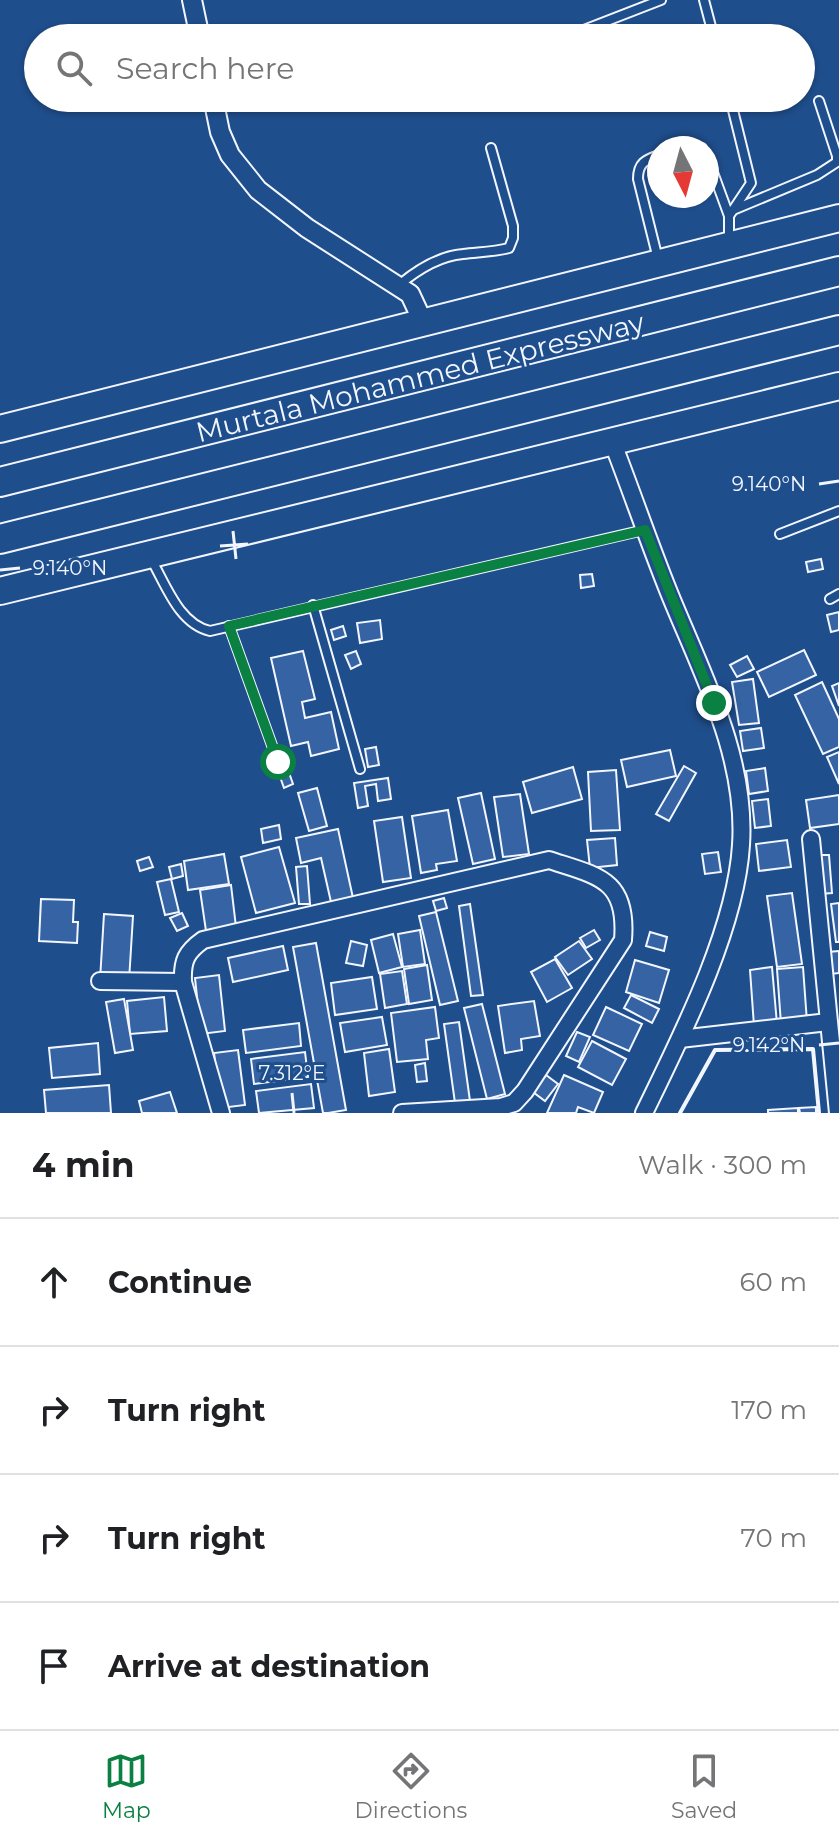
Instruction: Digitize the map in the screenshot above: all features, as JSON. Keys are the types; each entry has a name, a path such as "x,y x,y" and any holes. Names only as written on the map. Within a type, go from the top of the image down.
{"highway":[{"name":"Murtala Mohammed Expressway","path":"0,429 839,218"},
{"name":"Murtala Mohammed Expressway","path":"0,482 839,271"},
{"name":"Murtala Mohammed Expressway","path":"0,539 839,330"},
{"path":"0,591 839,386"}],"street":[{"path":"192,0 197,24"},
{"path":"216,112 230,155 258,190 307,228 399,285 415,300 423,322"},
{"path":"612,441 714,703 736,770 741,844 733,894 720,937 680,1039 644,1113"},
{"path":"811,839 838,1113"},
{"path":"221,1113 183,982 182,967 187,951 203,940 549,860 602,878 617,895 625,916 623,940 525,1091 514,1103 501,1107 402,1113"},
{"path":"100,981 183,982"},
{"path":"680,1039 828,1022"}],"lane":[{"path":"599,24 661,0"},
{"path":"704,0 710,24"},
{"path":"731,213 817,175 837,162 819,101"},
{"path":"729,246 727,222 751,183 733,112"},
{"path":"399,285 419,269 460,254 493,253 509,248 513,226 491,148"},
{"path":"647,160 638,168 638,179 659,263"},
{"path":"719,184 731,213"},
{"path":"780,534 839,511"},
{"path":"148,555 187,620 197,628 210,631 645,530"},
{"path":"313,605 360,769"},
{"path":"229,626 278,762"}],"building":[{"path":"821,559 823,569 808,572 806,562"},
{"path":"592,574 594,586 581,588 580,575"},
{"path":"839,612 839,630 831,632 827,615"},
{"path":"380,620 382,639 360,643 357,623"},
{"path":"343,626 346,636 334,640 331,630"},
{"path":"804,650 816,675 769,697 757,672"},
{"path":"303,651 315,699 302,702 305,718 331,712 339,749 311,756 308,742 291,746 271,658"},
{"path":"356,651 361,664 351,669 345,655"},
{"path":"747,656 754,669 737,677 730,665"},
{"path":"753,679 759,723 739,725 732,682"},
{"path":"822,682 839,719 839,747 823,754 795,695"},
{"path":"839,683 839,706 832,686"},
{"path":"761,728 764,748 743,751 740,731"},
{"path":"376,747 379,765 368,767 365,749"},
{"path":"670,750 676,776 627,787 621,760"},
{"path":"839,752 839,784 827,757"},
{"path":"684,766 696,773 669,821 656,814"},
{"path":"287,767 293,784 284,788 278,771"},
{"path":"573,767 582,799 532,813 523,782"},
{"path":"765,768 768,791 749,794 746,771"},
{"path":"616,770 620,830 591,831 588,772"},
{"path":"388,778 391,799 378,801 376,784 365,786 368,806 358,808 354,783"},
{"path":"317,788 327,826 309,831 298,793"},
{"path":"481,793 495,859 473,864 458,798"},
{"path":"520,794 529,854 503,857 494,797"},
{"path":"839,795 839,824 810,828 806,800"},
{"path":"768,799 771,826 755,828 752,801"},
{"path":"448,810 457,861 436,864 437,870 421,873 412,816"},
{"path":"402,817 411,878 383,882 374,821"},
{"path":"279,825 281,839 263,843 261,829"},
{"path":"338,829 353,898 331,902 321,858 301,863 296,838"},
{"path":"615,838 617,865 590,868 587,840"},
{"path":"787,840 791,867 759,871 756,844"},
{"path":"279,847 295,903 256,913 241,857"},
{"path":"718,852 721,872 705,874 702,854"},
{"path":"224,854 229,884 188,890 184,861"},
{"path":"817,855 829,855 832,893 820,894"},
{"path":"149,857 153,867 140,871 137,861"},
{"path":"181,864 183,876 172,879 169,867"},
{"path":"307,866 310,904 299,904 296,867"},
{"path":"171,879 179,912 165,915 157,882"},
{"path":"231,885 236,927 206,931 200,890"},
{"path":"792,893 802,964 777,967 767,896"},
{"path":"444,898 447,908 436,911 433,901"},
{"path":"41,899 74,900 73,922 78,922 77,943 39,941"},
{"path":"839,903 839,942 836,942 831,904"},
{"path":"470,904 483,995 471,996 459,906"},
{"path":"436,912 458,1001 440,1005 419,916"},
{"path":"182,913 188,926 177,931 170,918"},
{"path":"104,914 133,916 129,981 100,980"},
{"path":"420,930 425,964 403,967 398,934"},
{"path":"594,930 600,940 586,948 580,938"},
{"path":"650,932 667,937 664,951 646,946"},
{"path":"393,934 402,967 379,973 371,940"},
{"path":"351,941 367,945 363,966 346,963"},
{"path":"579,941 592,959 568,975 555,957"},
{"path":"316,943 346,1110 328,1113 323,1113 293,947"},
{"path":"283,946 288,970 233,982 228,958"},
{"path":"839,951 839,973 831,974 828,952"},
{"path":"555,959 572,988 547,1002 531,972"},
{"path":"635,960 669,970 659,1003 626,992"},
{"path":"427,965 432,1000 409,1004 404,969"},
{"path":"772,967 777,1024 754,1026 750,970"},
{"path":"803,967 807,1022 781,1024 777,969"},
{"path":"402,971 407,1004 385,1008 380,974"},
{"path":"219,975 225,1031 201,1034 195,978"},
{"path":"372,977 377,1009 335,1015 331,983"},
{"path":"631,995 659,1009 652,1023 624,1008"},
{"path":"164,997 167,1031 130,1034 127,1001"},
{"path":"124,999 133,1050 115,1053 106,1002"},
{"path":"534,1001 540,1036 521,1039 522,1050 505,1053 498,1006"},
{"path":"482,1004 505,1094 487,1099 464,1008"},
{"path":"435,1007 439,1038 426,1040 428,1059 397,1062 391,1013"},
{"path":"606,1007 642,1024 629,1051 593,1035"},
{"path":"382,1017 387,1045 345,1052 340,1023"},
{"path":"459,1022 470,1101 455,1103 444,1024"},
{"path":"299,1023 301,1046 246,1053 243,1030"},
{"path":"577,1032 590,1037 579,1062 566,1056"},
{"path":"592,1041 626,1059 612,1085 578,1067"},
{"path":"98,1043 100,1074 52,1078 49,1048"},
{"path":"389,1049 395,1092 369,1096 364,1053"},
{"path":"238,1050 245,1105 221,1108 214,1053"},
{"path":"305,1052 308,1077 254,1084 251,1059"},
{"path":"425,1063 427,1081 417,1082 415,1065"},
{"path":"546,1075 558,1084 545,1101 533,1092"},
{"path":"564,1075 603,1092 594,1113 578,1107 576,1113 547,1113"},
{"path":"311,1084 314,1108 259,1113 256,1091"},
{"path":"109,1085 111,1113 46,1113 44,1090"},
{"path":"170,1092 177,1113 142,1113 139,1101"},
{"path":"816,1107 816,1113 800,1113 799,1108"},
{"path":"798,1108 798,1113 768,1113 768,1110"}],"wall":[{"path":"680,1113 715,1050 813,1049 819,1113"}],"route":[{"path":"278,762 229,626 645,530 714,703"}]}
